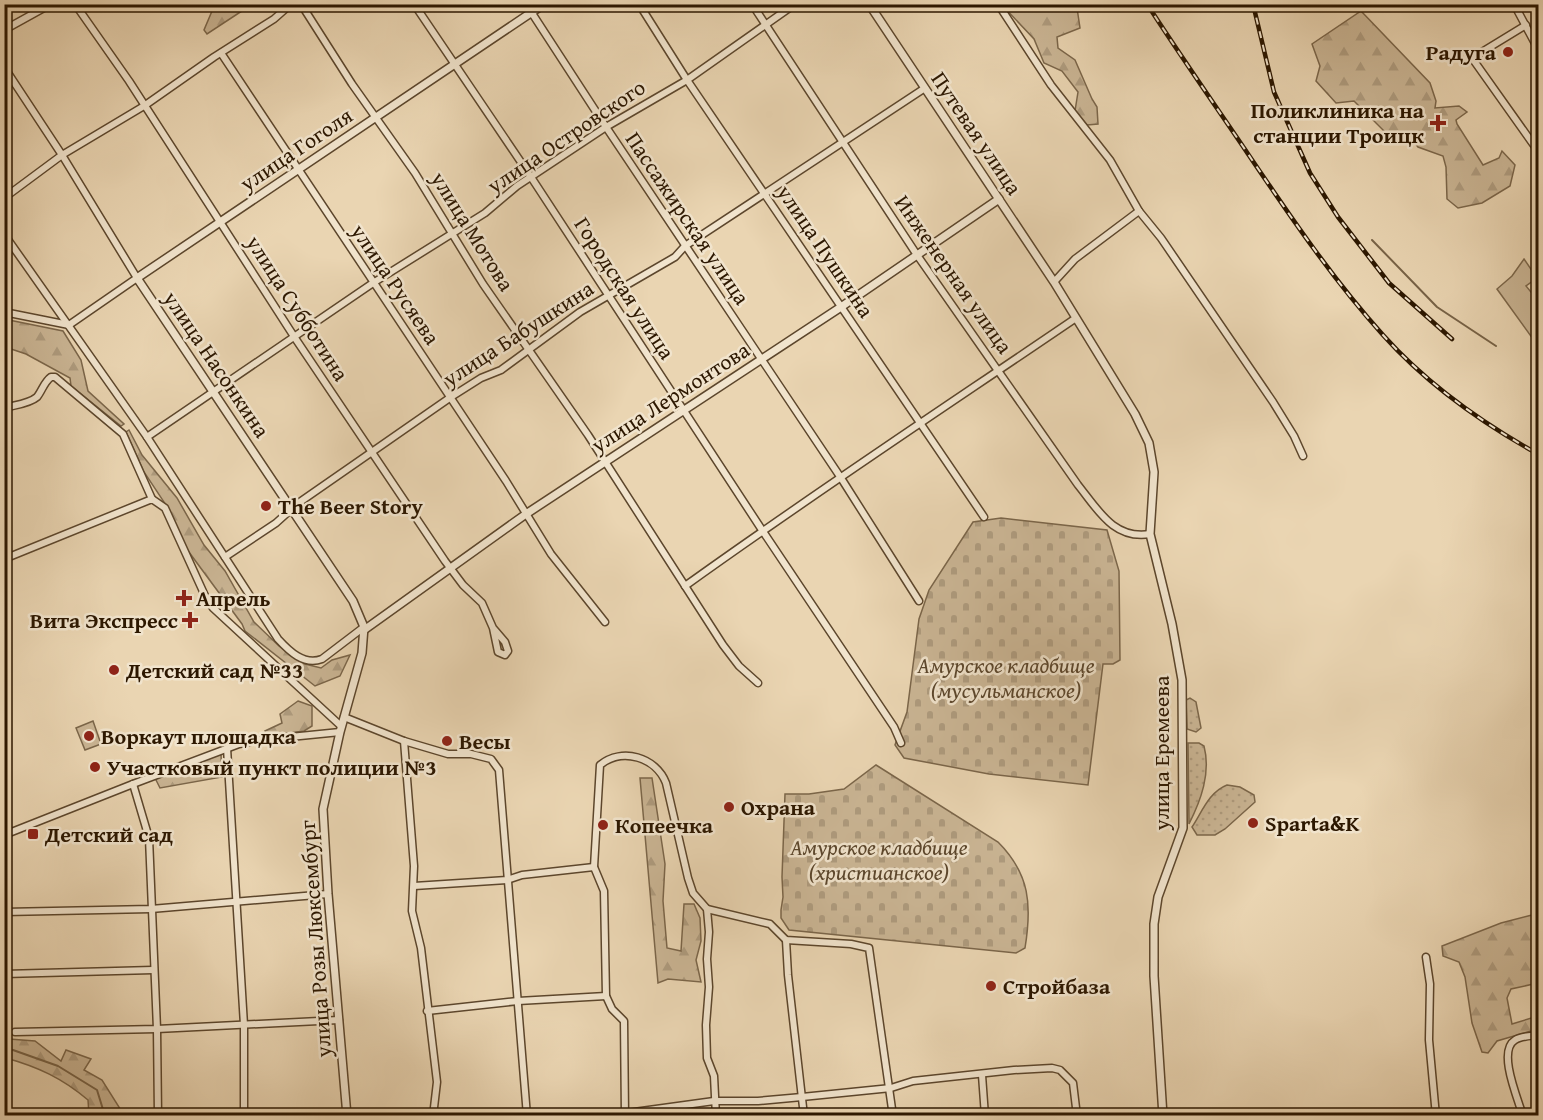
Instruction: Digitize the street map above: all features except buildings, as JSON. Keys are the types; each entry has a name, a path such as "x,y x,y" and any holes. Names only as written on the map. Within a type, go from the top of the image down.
{"street":[{"path":"4,30 51,4"},
{"name":"улица Субботина","path":"75,4 371,453 449,567 463,585 482,603 493,628"},
{"path":"4,198 62,155 144,106 274,19 291,4"},
{"name":"улица Мотова","path":"301,4 329,50 415,173 451,233 527,349 588,435 685,586 739,666 758,684"},
{"name":"Городская улица","path":"414,4 894,727 901,743"},
{"name":"Пассажирская улица","path":"526,4 841,478 919,601"},
{"name":"улица Гоголя","path":"69,325 544,4"},
{"name":"улица Пушкина","path":"639,4 687,80 984,517"},
{"name":"Инженерная улица","path":"752,4 917,255 1078,485 1097,508 1121,531 1138,536 1150,534"},
{"name":"улица Островского","path":"147,437 373,283 485,213 517,186 606,127 687,80 795,4"},
{"name":"Путевая улица","path":"869,4 1054,282 1136,414 1149,443 1154,472 1150,534"},
{"path":"998,4 1051,85 1110,160 1139,211 1161,238 1265,390 1294,436 1303,456"},
{"path":"1514,4 1539,49"},
{"path":"1526,25 1472,58 1539,151"},
{"name":"улица Русяева","path":"221,53 451,397 551,554 605,622"},
{"name":"улица Насонкина","path":"4,67 62,155 137,278 353,601 364,628"},
{"name":"улица Бабушкина","path":"225,557 451,397 481,378 501,370 580,312 675,257 685,246 925,88"},
{"name":"улица Лермонтова","path":"364,628 526,514 999,200"},
{"path":"1054,282 1075,259 1139,211"},
{"path":"4,234 147,437 271,630 286,648 301,658 313,662 364,628"},
{"path":"4,312 69,325"},
{"path":"685,586 762,530 1076,318"},
{"path":"4,408 38,396 47,380 55,377 123,434 152,500 165,508 206,598 213,608 340,729"},
{"path":"4,559 152,500"},
{"name":"улица Еремеева","path":"1150,534 1174,632 1182,680 1183,828 1160,891 1154,924 1163,1116"},
{"name":"улица Розы Люксембург","path":"347,1116 323,809 340,729 362,653 364,628"},
{"path":"344,717 404,741 451,755 471,754 491,759 499,770 527,1116"},
{"path":"4,835 227,748 260,740 340,729"},
{"path":"404,741 414,866 412,911 421,948 437,1082 433,1116"},
{"path":"227,748 244,1025 244,1116"},
{"path":"625,1114 624,1021 612,1009 606,996 604,891 594,867 600,765 612,757 632,756 661,771 666,783 688,878 693,893 707,909 770,924 786,940 851,944 869,948 891,1088 893,1116"},
{"path":"133,784 148,838 157,1029 158,1116"},
{"path":"414,886 507,880 522,875 594,867"},
{"path":"4,912 151,909 328,894"},
{"path":"707,909 709,932 707,959 710,987 706,1025 707,1058 714,1076 716,1116"},
{"path":"786,940 804,1116"},
{"path":"1426,957 1430,984 1429,1040 1436,1116"},
{"path":"4,974 153,970"},
{"path":"427,1011 518,1001 606,996"},
{"path":"15,1032 157,1029 339,1020"},
{"path":"1523,1116 1508,1065 1510,1045 1516,1039 1539,1035"},
{"path":"605,1116 714,1101 758,1101 802,1097 891,1088 912,1081 1053,1068 1060,1070 1073,1083 1077,1116"},
{"path":"982,1075 985,1116"}],"green space":[{"path":"215,4 251,5 207,34 204,30"},
{"path":"1002,5 1028,5 1041,11 1059,5 1077,8 1080,28 1057,37 1058,48 1075,60 1097,107 1098,124 1087,125 1075,111 1078,92 1062,71 1044,63 1034,39"},
{"path":"1361,11 1430,83 1436,101 1435,108 1459,106 1467,112 1456,120 1457,124 1483,165 1499,158 1502,151 1515,165 1510,186 1482,203 1458,208 1447,199 1446,167 1443,156 1418,147 1408,134 1392,139 1354,101 1336,103 1316,81 1320,66 1312,44"},
{"path":"1524,259 1537,278 1526,286 1535,297 1538,295 1538,346 1497,289 1512,276"},
{"path":"4,319 63,331 81,360 88,391 124,424 121,426 71,386 70,378 26,354 5,347"},
{"path":"129,430 142,455 177,498 204,545 225,571 254,622 279,646 305,664 321,668 332,660 350,655 340,676 315,686 245,631 183,544 166,505 144,472 126,432"},
{"name":"Амурское кладбище (мусульманское)","path":"1001,518 1107,530 1119,571 1120,660 1113,664 1103,664 1088,785 989,774 904,758 895,745 907,712 919,619 929,590 973,522"},
{"path":"1190,698 1196,702 1201,728 1196,732 1187,729 1186,700"},
{"path":"298,701 312,706 312,726 304,731 267,736 265,731 282,723 280,714"},
{"name":"Воркаут площадка","path":"93,721 101,744 85,750 76,728"},
{"path":"1188,743 1199,743 1204,746 1206,756 1201,796 1189,824"},
{"path":"221,754 222,777 160,788 155,778"},
{"name":"Амурское кладбище (христианское)","path":"876,765 998,842 1009,854 1017,866 1026,891 1028,918 1025,948 1016,953 789,930 781,918 785,794 809,794 844,789"},
{"path":"640,778 652,778 665,864 663,901 667,948 681,951 684,904 694,904 700,918 701,941 696,960 701,982 668,979 658,983"},
{"path":"1227,785 1240,787 1254,795 1255,802 1215,835 1197,835 1192,827 1215,792"},
{"path":"1538,909 1538,983 1511,989 1507,998 1512,1024 1538,1016 1538,1029 1497,1041 1488,1053 1482,1052 1472,1023 1465,977 1459,962 1443,956 1442,946 1501,923 1532,915"},
{"path":"9,1039 35,1041 61,1061 66,1050 91,1059 84,1070 102,1080 124,1115 89,1115 88,1100 69,1085 39,1069 6,1058 5,1041"}],"waterway":[{"path":"1372,240 1437,307 1496,346"},
{"path":"4,1049 58,1066 97,1090 105,1116"}],"railway":[{"path":"1147,4 1309,242 1383,335 1436,386 1496,429 1538,454"},
{"path":"1253,4 1274,92 1310,173 1338,217 1389,283 1452,339"}],"place":[{"name":"Радуга","path":"1508,52"},
{"name":"Поликлиника на станции Троицк","path":"1438,123"},
{"name":"The Beer Story","path":"266,506"},
{"name":"Апрель","path":"184,598"},
{"name":"Вита Экспресс","path":"190,620"},
{"name":"Детский сад №33","path":"114,670"},
{"name":"Воркаут площадка","path":"89,736"},
{"name":"Весы","path":"447,741"},
{"name":"Участковый пункт полиции №3","path":"95,767"},
{"name":"Охрана","path":"729,807"},
{"name":"Sparta&K","path":"1253,823"},
{"name":"Копеечка","path":"603,825"},
{"name":"Детский сад","path":"33,834"},
{"name":"Стройбаза","path":"991,986"}]}
